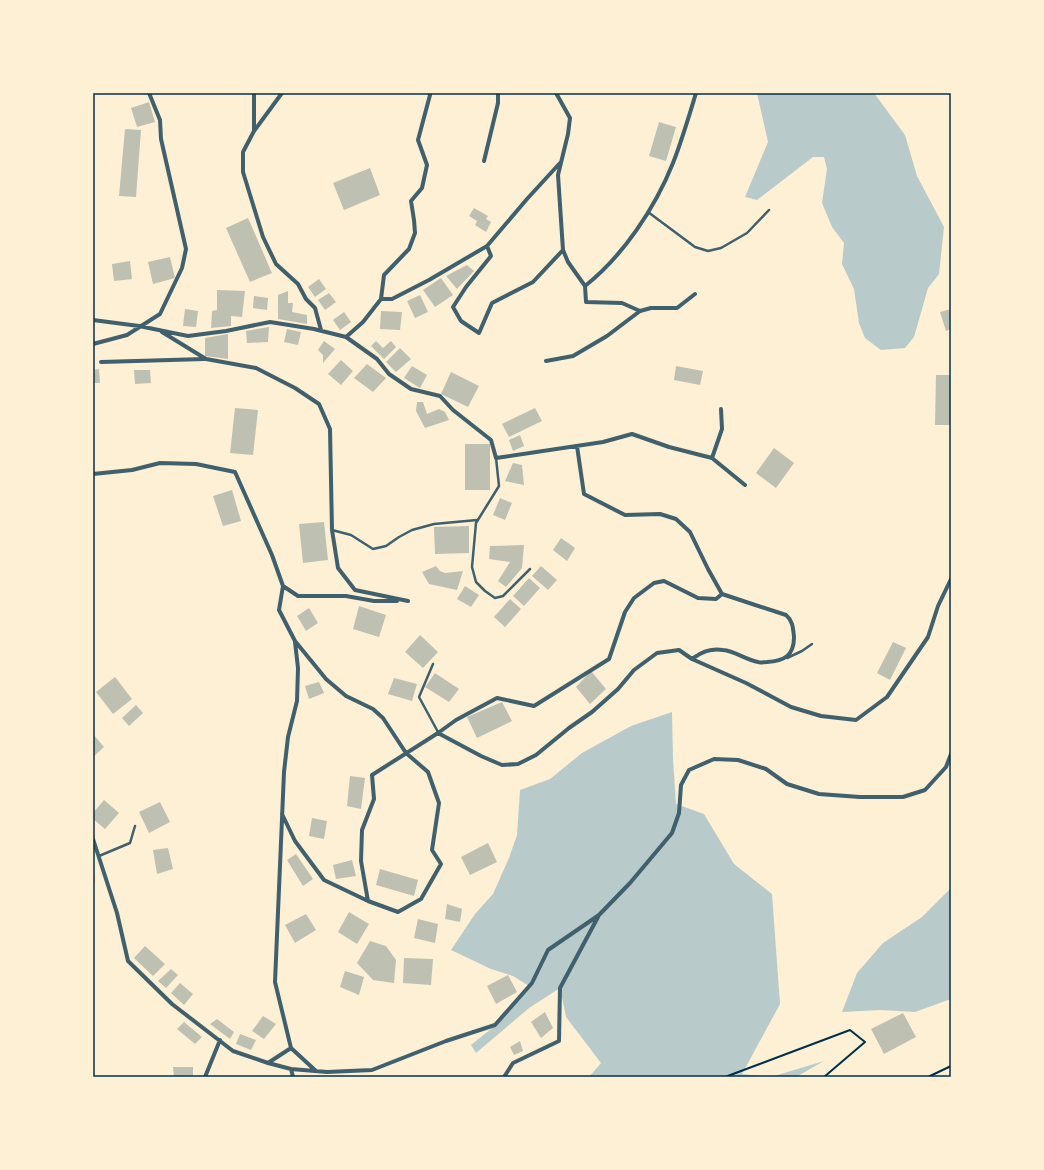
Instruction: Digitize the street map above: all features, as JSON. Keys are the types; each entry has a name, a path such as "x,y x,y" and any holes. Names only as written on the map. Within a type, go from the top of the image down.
{"street":[{"path":"93,344 127,335 160,314 182,268 186,249 161,139 160,120 149,93"},
{"path":"254,93 254,131"},
{"path":"282,93 254,131 243,152 243,172 263,237 276,264 298,284 306,299 315,308 321,330"},
{"path":"346,336 363,322 381,299 384,275 409,249 415,233 411,201 422,188 427,165 418,140 430,95 429,93"},
{"path":"484,161 498,103 498,93"},
{"path":"556,93 570,118 558,175 563,250 568,262 585,286 586,302 622,303 640,311"},
{"path":"585,286 600,274 635,234 648,212 673,163 696,93"},
{"path":"381,299 392,299 429,280 487,246 561,162"},
{"path":"487,246 491,256 466,287 453,307 461,321 479,333 492,303 533,282 563,250"},
{"path":"546,362 573,356 607,336 640,311 651,308 677,308 695,294"},
{"path":"93,320 139,326 188,336 226,331 270,322 321,330 346,336 377,359 389,374 411,389 440,396 453,410 490,440 496,458 603,442 632,434 669,448 712,458 745,485"},
{"path":"158,330 206,359"},
{"path":"101,362 206,359 256,368 295,388 319,404 330,429 332,530 338,568 355,590 408,601 374,600 346,596 298,596 283,586"},
{"path":"712,458 722,429 721,409"},
{"path":"577,446 584,494 625,515 660,514 676,519 690,532 708,570 722,594 786,615 790,619 793,630 794,644 792,650 785,659 772,662 758,662 725,650 714,649 706,650 692,659"},
{"path":"93,474 132,470 160,462 196,464 235,472 272,555 283,586 279,610 295,641 326,680 346,696 373,709 383,718 406,753 428,772 439,803 432,850 441,864 421,899 398,912 368,901 324,880 295,841 282,814"},
{"path":"438,733 481,756 502,765 518,764 536,754 568,728 592,712 618,690 634,670 657,652 679,650 692,659 746,683 790,707 821,716 856,720 887,697 928,637 938,606 951,579"},
{"path":"368,901 361,861 362,830 374,799 372,774 438,733 456,720 497,698 534,706 609,658 625,612 634,598 654,583 664,581 698,598 716,599 722,594"},
{"path":"295,641 298,668 297,701 288,737 282,814 275,982 291,1048 316,1071"},
{"path":"93,839 117,913 128,962 172,1004 233,1051 268,1063 291,1068 327,1072 372,1070 446,1041 495,1025 532,983 548,950 599,915 630,883 672,833 679,813 681,785 689,770 714,759 738,760 766,769 787,784 819,794 860,797 903,797 925,790 946,767 951,754"},
{"path":"504,1077 513,1063 559,1041 560,988 599,915"},
{"path":"205,1077 220,1040"},
{"path":"268,1063 291,1048"},
{"path":"291,1068 293,1077"}],"lane":[{"path":"648,212 695,248 708,251 722,248 747,233 769,210"},
{"path":"496,458 499,486 476,523 472,567 476,582 495,598 503,596 530,568"},
{"path":"332,530 351,535 373,549 386,546 399,536 412,530 434,524 478,520"},
{"path":"785,659 802,651 812,644"},
{"path":"433,664 419,696 438,733"},
{"path":"98,856 130,843 135,826"}],"path":[{"path":"725,1077 850,1030 865,1042 824,1077"},
{"path":"928,1077 951,1066"}],"shaded area":[{"path":"757,93 874,93 905,135 917,176 944,227 939,274 928,288 914,337 905,348 881,350 865,338 859,323 854,289 842,264 844,243 832,227 822,203 827,169 824,157 813,157 757,200 745,197 768,142"},
{"path":"672,712 676,804 704,814 734,864 772,894 780,1004 742,1074 771,1077 589,1077 601,1063 566,1017 560,988 529,1008 476,1053 471,1045 501,1021 529,986 513,976 491,969 451,950 475,914 493,894 509,858 517,835 520,790 550,779 582,753 631,726"},
{"path":"951,888 951,999 915,1012 880,1010 842,1012 857,973 883,943 922,917"},
{"path":"824,1061 796,1077 771,1077"}],"building":[{"path":"149,102 155,122 137,127 131,108"},
{"path":"659,122 676,127 666,161 649,156"},
{"path":"125,129 141,130 136,197 119,196"},
{"path":"370,168 380,195 344,210 333,183"},
{"path":"474,208 488,216 486,219 491,222 486,232 475,225 477,221 469,216"},
{"path":"248,218 272,273 250,282 226,228"},
{"path":"170,257 175,278 153,284 148,262"},
{"path":"130,261 132,279 114,281 112,264"},
{"path":"467,265 474,271 457,289 446,276"},
{"path":"441,278 453,295 435,307 423,290"},
{"path":"319,279 326,289 315,297 308,287"},
{"path":"217,290 245,291 242,317 231,316 231,326 211,328 212,311 217,310"},
{"path":"288,291 288,303 293,303 292,312 307,315 307,324 278,319 278,295"},
{"path":"329,293 336,302 325,310 318,300"},
{"path":"420,295 428,312 415,318 407,301"},
{"path":"254,296 268,298 267,310 253,308"},
{"path":"185,309 198,311 196,327 183,326"},
{"path":"951,309 951,329 946,331 940,312"},
{"path":"381,311 402,312 400,330 380,329"},
{"path":"344,312 351,322 340,330 333,320"},
{"path":"269,327 268,342 247,343 246,331"},
{"path":"287,329 301,332 298,345 284,342"},
{"path":"228,334 228,359 205,356 205,338"},
{"path":"324,341 335,349 323,363 323,355 318,350"},
{"path":"376,341 383,348 391,341 396,347 384,359 371,346"},
{"path":"400,348 411,359 396,372 386,362"},
{"path":"341,360 353,371 341,385 328,374"},
{"path":"367,364 386,378 373,392 354,378"},
{"path":"412,366 427,375 420,388 404,378"},
{"path":"676,366 703,371 700,385 674,380"},
{"path":"99,369 100,383 93,383 93,370"},
{"path":"134,370 150,370 151,383 135,384"},
{"path":"451,372 479,386 468,407 441,394"},
{"path":"936,375 951,375 951,425 935,425"},
{"path":"417,402 423,402 427,414 439,409 445,412 449,420 425,428 416,411"},
{"path":"235,408 258,410 253,455 230,453"},
{"path":"535,408 542,421 509,437 502,424"},
{"path":"520,435 524,446 513,451 509,440"},
{"path":"465,444 490,444 490,490 465,490"},
{"path":"774,448 794,463 776,488 756,473"},
{"path":"513,463 522,465 524,485 505,481"},
{"path":"232,490 241,521 223,526 213,496"},
{"path":"500,498 512,503 505,520 493,515"},
{"path":"324,522 328,560 303,563 299,524"},
{"path":"469,526 469,553 435,554 434,527"},
{"path":"561,538 575,548 567,561 553,550"},
{"path":"524,545 522,568 506,587 498,581 510,562 489,559 490,546"},
{"path":"436,566 440,571 445,573 463,571 457,590 429,584 422,572"},
{"path":"541,566 557,580 548,590 532,576"},
{"path":"529,578 540,588 524,606 513,596"},
{"path":"465,586 479,595 471,607 457,599"},
{"path":"510,599 521,609 505,627 494,617"},
{"path":"359,606 386,615 379,637 353,629"},
{"path":"309,608 318,623 306,631 297,616"},
{"path":"420,635 438,652 423,668 405,652"},
{"path":"893,642 906,648 890,680 877,673"},
{"path":"591,671 606,689 590,704 576,687"},
{"path":"435,673 459,689 449,702 425,687"},
{"path":"115,677 132,699 113,714 96,692"},
{"path":"394,678 417,684 412,701 388,694"},
{"path":"319,682 324,693 309,699 305,686"},
{"path":"502,702 512,721 477,738 467,717"},
{"path":"136,705 143,713 129,726 122,718"},
{"path":"93,734 104,747 93,757"},
{"path":"350,776 365,778 361,809 347,806"},
{"path":"104,800 119,813 105,829 93,819 93,813"},
{"path":"160,802 170,822 149,833 139,812"},
{"path":"312,818 327,821 324,839 309,836"},
{"path":"488,843 497,862 470,875 461,857"},
{"path":"168,848 173,869 157,874 153,850"},
{"path":"296,854 313,879 303,886 287,860"},
{"path":"352,860 356,876 336,879 333,865"},
{"path":"94,869 95,883 93,883"},
{"path":"380,869 418,880 414,896 376,885"},
{"path":"447,904 462,909 460,922 445,919"},
{"path":"349,912 369,924 357,944 338,932"},
{"path":"306,914 316,930 295,943 285,925"},
{"path":"418,919 438,924 435,943 414,938"},
{"path":"370,941 386,946 396,960 394,983 373,980 357,963"},
{"path":"145,946 165,964 153,976 134,958"},
{"path":"404,958 433,959 431,985 403,983"},
{"path":"171,969 178,975 166,988 158,981"},
{"path":"345,971 364,977 359,995 340,987"},
{"path":"508,975 517,992 496,1004 487,986"},
{"path":"180,983 193,994 184,1005 171,993"},
{"path":"545,1012 553,1028 541,1038 531,1022"},
{"path":"903,1013 916,1037 884,1054 871,1029"},
{"path":"263,1016 276,1024 264,1039 252,1031"},
{"path":"217,1019 234,1032 230,1039 210,1024"},
{"path":"184,1022 202,1037 195,1044 177,1029"},
{"path":"240,1034 256,1040 251,1050 236,1044"},
{"path":"520,1041 523,1051 514,1055 510,1047"},
{"path":"173,1067 193,1067 193,1077 174,1077"}]}
